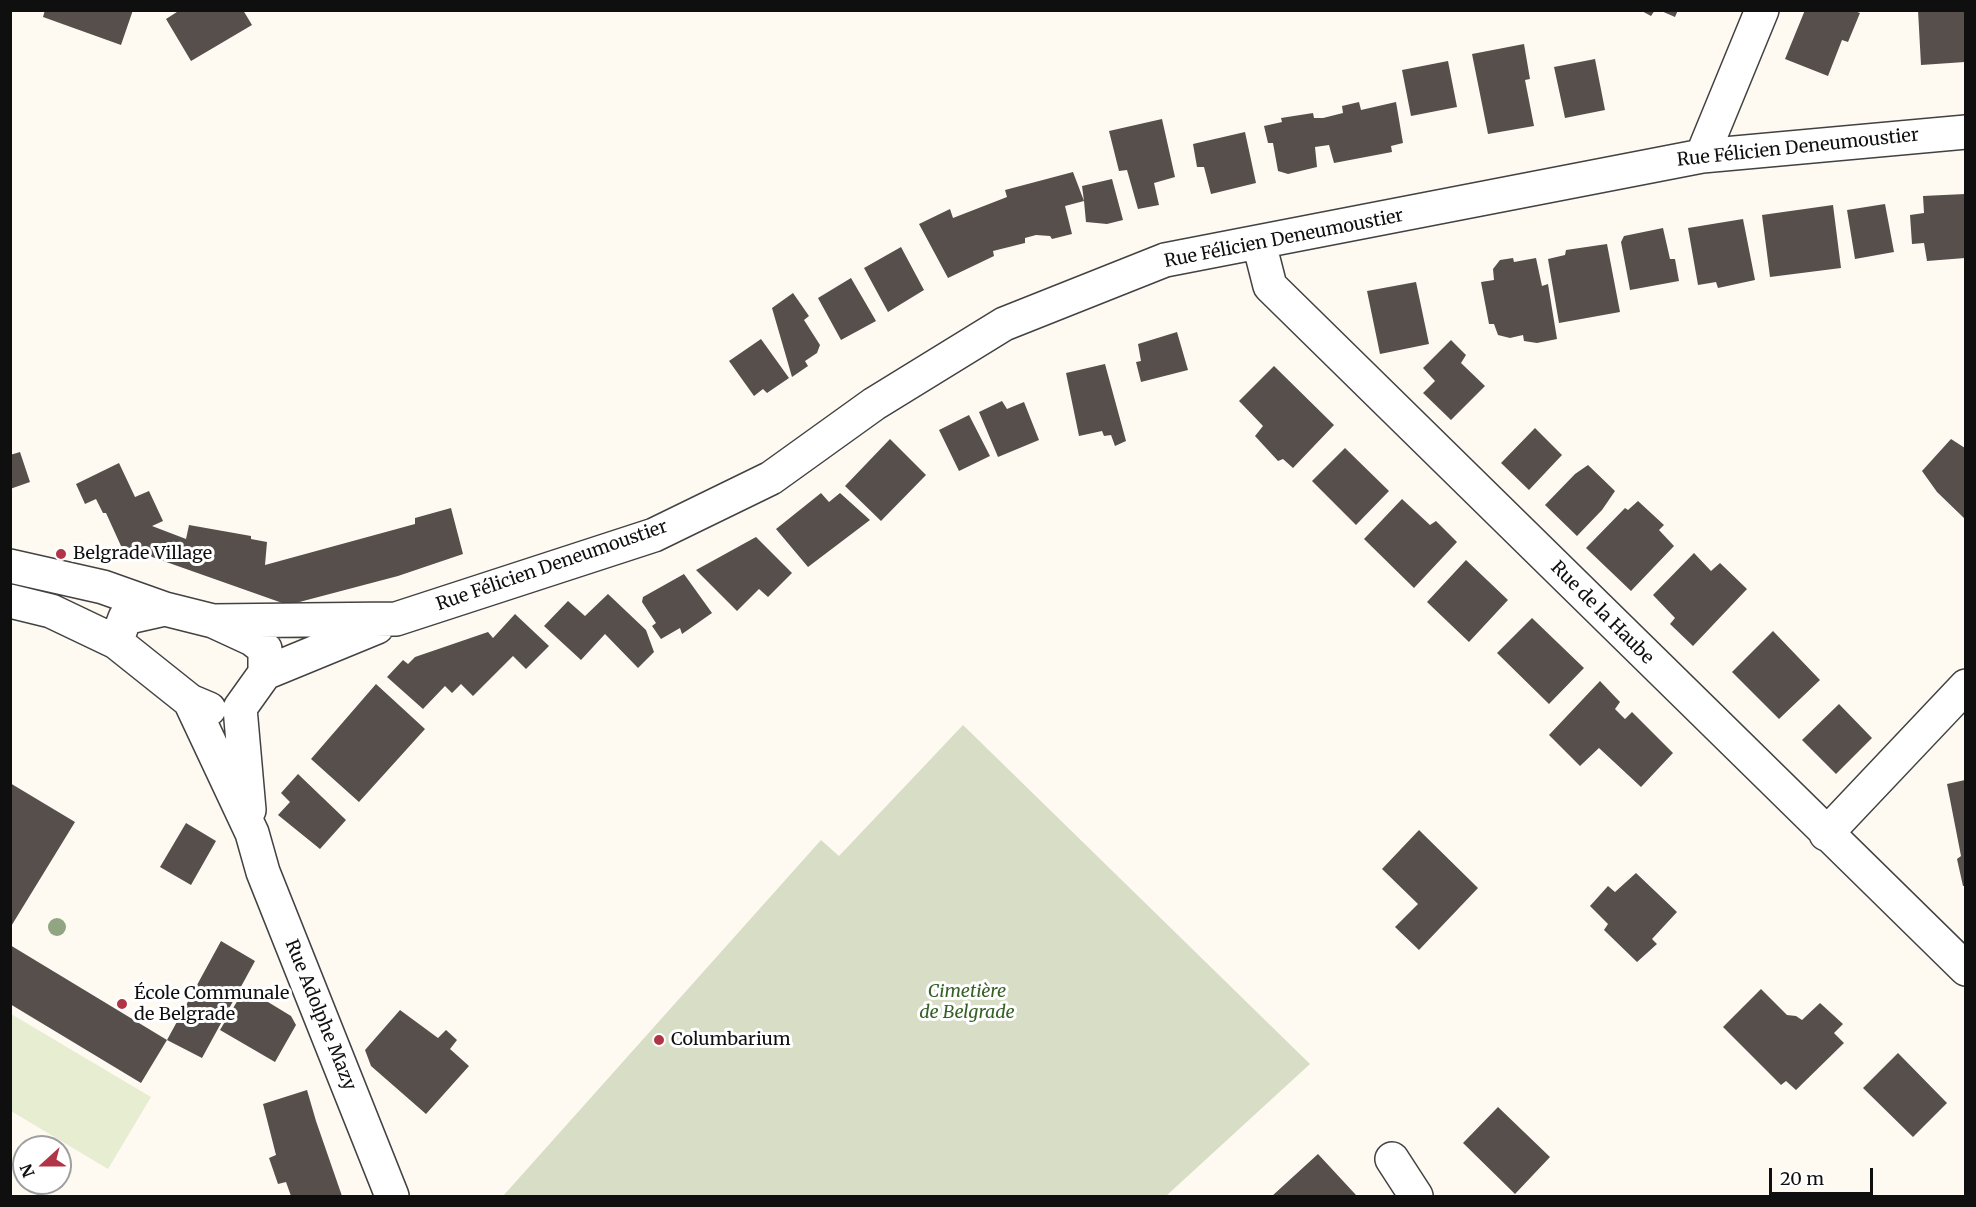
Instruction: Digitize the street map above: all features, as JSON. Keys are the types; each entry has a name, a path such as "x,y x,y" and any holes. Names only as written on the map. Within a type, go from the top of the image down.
{"street":[{"path":"1702,156 1762,10"},
{"name":"Rue Félicien Deneumoustier","path":"213,621 396,619 654,534 771,478 874,404 1004,324 1165,260 1702,156 1965,132"},
{"name":"Rue de la Haube","path":"1259,243 1270,286 1965,969"},
{"path":"10,566 103,587 165,609"},
{"path":"10,600 51,610 116,642 190,701 214,712 240,708 265,673 396,619"},
{"name":"Rue Félicien Deneumoustier","path":"116,642 125,618 165,609 213,621 252,639 265,648 265,673"},
{"path":"1826,834 1965,686"},
{"name":"Rue Adolphe Mazy","path":"190,701 252,833 263,872 392,1197"},
{"name":"Rue Adolphe Mazy","path":"240,708 252,833"},
{"path":"1392,1159 1416,1197"}],"green space":[{"name":"Cimetière de Belgrade","path":"963,725 1310,1064 1166,1196 503,1196 821,840 839,856"},
{"path":"11,1014 151,1097 108,1169 72,1147 72,1135 51,1135 11,1111"}],"building":[{"path":"45,10 133,10 121,45 43,17"},
{"path":"180,10 243,10 252,25 191,61 166,19"},
{"path":"1640,10 1655,10 1651,16"},
{"path":"1659,10 1678,10 1675,17"},
{"path":"1805,10 1852,10 1860,13 1848,42 1842,40 1828,76 1785,59"},
{"path":"1918,10 1965,10 1965,62 1921,65"},
{"path":"1524,44 1530,79 1525,80 1534,126 1488,134 1472,54"},
{"path":"1595,59 1605,110 1565,118 1554,67"},
{"path":"1448,61 1457,107 1411,116 1402,70"},
{"path":"1359,102 1361,110 1396,102 1403,143 1391,146 1392,152 1334,163 1329,145 1315,147 1317,167 1288,174 1278,171 1273,143 1268,143 1264,126 1282,122 1281,118 1313,113 1314,118 1323,118 1343,113 1342,106"},
{"path":"1162,119 1175,177 1154,183 1159,205 1138,209 1127,170 1119,171 1109,131"},
{"path":"1245,132 1256,183 1211,194 1204,167 1197,167 1193,144"},
{"path":"1073,172 1084,201 1065,206 1072,234 1052,239 1050,236 1036,235 1025,238 1025,243 993,251 994,256 948,278 919,224 950,209 953,218 1007,197 1005,190"},
{"path":"1112,179 1123,220 1107,224 1086,222 1082,186"},
{"path":"1965,194 1965,258 1927,261 1924,243 1912,244 1910,215 1924,213 1923,196"},
{"path":"1885,204 1894,252 1855,259 1847,210"},
{"path":"1833,205 1841,268 1770,277 1762,215"},
{"path":"1743,219 1755,280 1718,288 1716,282 1698,285 1688,228"},
{"path":"1663,228 1670,259 1675,259 1679,281 1630,290 1621,242 1624,236"},
{"path":"1607,244 1620,312 1559,323 1548,259 1565,255 1566,250"},
{"path":"901,247 924,290 888,312 864,268"},
{"path":"1513,258 1514,262 1536,258 1542,286 1548,284 1557,339 1537,343 1524,341 1523,335 1510,338 1498,335 1494,324 1489,324 1481,282 1494,280 1493,269 1500,260"},
{"path":"851,278 876,321 841,340 818,298"},
{"path":"1416,282 1429,344 1380,354 1367,291"},
{"path":"793,293 809,316 804,320 820,345 817,353 805,361 808,366 792,377 772,308"},
{"path":"1177,332 1188,370 1141,382 1136,362 1141,361 1138,344"},
{"path":"761,339 789,378 767,393 763,389 754,396 729,361"},
{"path":"1451,340 1466,355 1461,363 1485,386 1451,420 1423,393 1435,381 1423,368"},
{"path":"1105,364 1126,441 1115,446 1111,435 1104,436 1102,431 1079,436 1066,373"},
{"path":"1274,366 1334,425 1293,468 1283,459 1278,461 1255,436 1263,426 1239,401"},
{"path":"1002,401 1007,409 1024,402 1039,440 998,457 979,412"},
{"path":"969,415 990,456 959,471 939,430"},
{"path":"1535,428 1562,455 1529,490 1501,463"},
{"path":"890,439 926,475 881,521 845,486"},
{"path":"1951,439 1965,448 1965,519 1937,492 1922,471"},
{"path":"1345,448 1389,491 1356,525 1312,481"},
{"path":"20,452 30,482 10,489 10,455"},
{"path":"119,463 135,497 149,491 163,521 152,526 186,539 189,525 251,536 251,539 267,542 265,565 415,524 415,518 451,508 463,554 398,576 288,605 121,546 106,513 103,513 96,499 85,504 76,484"},
{"path":"1588,465 1615,491 1602,510 1577,536 1545,505 1575,474"},
{"path":"821,493 829,502 840,493 870,520 808,567 776,529"},
{"path":"1402,499 1430,525 1436,521 1457,542 1414,588 1364,539"},
{"path":"1638,501 1664,525 1659,530 1674,546 1631,591 1586,548 1625,508 1628,510"},
{"path":"756,537 792,573 768,597 759,589 737,611 696,570"},
{"path":"1694,553 1711,571 1720,563 1747,589 1693,646 1670,624 1675,618 1653,595"},
{"path":"1466,560 1508,600 1469,642 1427,602"},
{"path":"684,574 712,613 682,634 680,628 661,639 652,626 656,623 642,602 643,597"},
{"path":"608,594 646,630 654,652 638,668 605,634 581,660 544,626 568,601 585,616"},
{"path":"515,614 549,646 526,669 513,656 473,696 461,684 452,693 445,686 423,709 387,677 403,660 408,664 415,657 488,632 493,638"},
{"path":"1532,618 1584,668 1549,704 1497,653"},
{"path":"1773,631 1820,680 1779,719 1732,672"},
{"path":"1600,681 1620,702 1615,709 1625,719 1632,712 1673,753 1641,787 1599,748 1580,766 1549,735"},
{"path":"376,684 425,729 359,802 311,759"},
{"path":"1839,704 1872,738 1836,774 1802,740"},
{"path":"298,774 346,820 320,849 278,815 290,802 281,793"},
{"path":"1965,780 1965,886 1963,886 1957,859 1961,856 1947,784"},
{"path":"10,783 75,822 10,928"},
{"path":"186,823 216,841 191,885 160,867"},
{"path":"1419,830 1478,888 1419,950 1395,927 1418,904 1382,869"},
{"path":"1636,873 1677,912 1652,939 1657,944 1637,962 1604,930 1608,924 1590,906 1608,886 1615,892"},
{"path":"221,941 255,961 202,1058 167,1040"},
{"path":"10,945 167,1040 141,1083 10,1004"},
{"path":"245,988 291,1016 296,1025 275,1062 220,1030"},
{"path":"1761,989 1787,1015 1796,1016 1802,1020 1820,1003 1843,1024 1834,1033 1844,1043 1796,1090 1786,1081 1781,1085 1723,1027"},
{"path":"400,1010 438,1038 446,1030 457,1040 450,1049 469,1066 426,1114 371,1066 365,1050"},
{"path":"1898,1053 1947,1103 1913,1137 1863,1088"},
{"path":"307,1090 342,1196 291,1196 286,1182 278,1184 269,1158 276,1155 263,1104"},
{"path":"1498,1107 1550,1157 1515,1194 1463,1143"},
{"path":"1318,1154 1355,1196 1272,1196"}],"place":[{"name":"Belgrade Village","path":"61,554"},
{"name":"École Communale de Belgrade","path":"122,1004"},
{"name":"Columbarium","path":"659,1040"}]}
